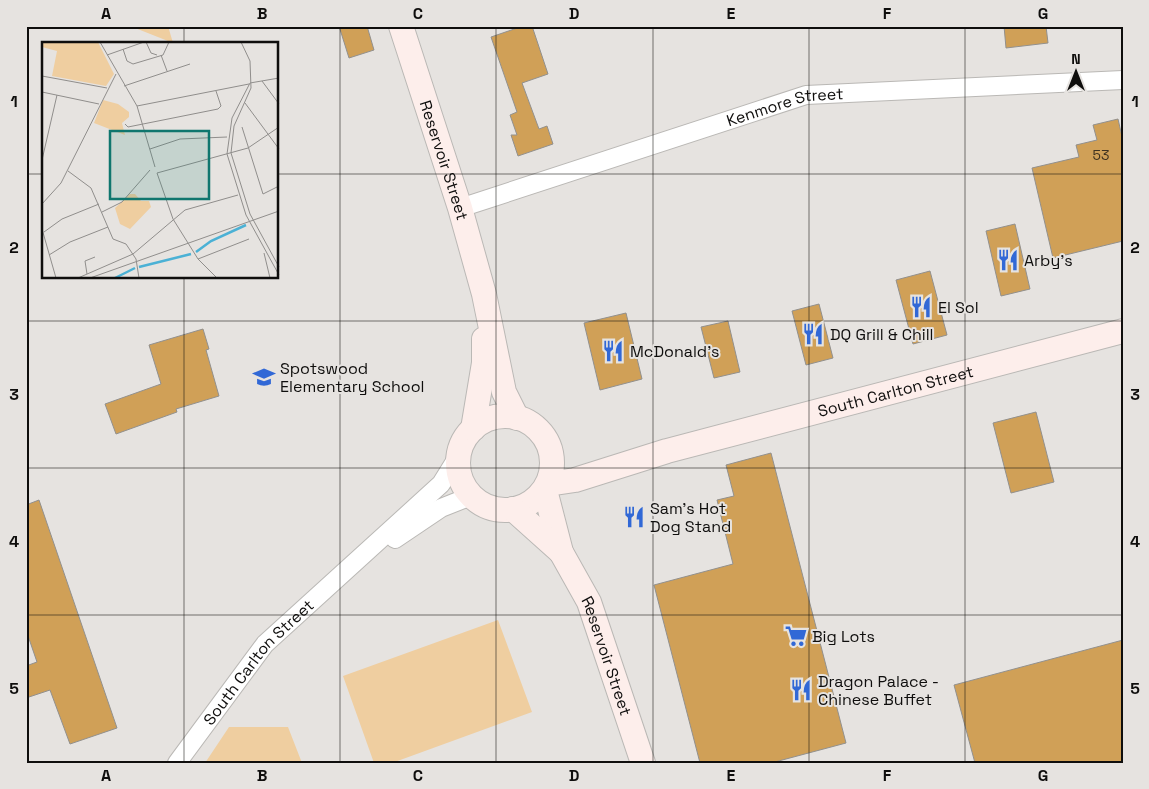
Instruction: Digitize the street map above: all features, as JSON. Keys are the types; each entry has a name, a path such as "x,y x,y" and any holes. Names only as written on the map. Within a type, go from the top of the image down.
{"main road":[{"name":"Reservoir Street","path":"401,26 460,208 484,294 504,392 517,418"},
{"name":"Reservoir Street","path":"473,429 484,363 484,294"},
{"name":"South Carlton Street","path":"546,487 575,480 667,451 1123,331"},
{"path":"501,416 517,418 531,424 543,435 550,449 552,461 546,487 533,501 513,510 498,510 484,505 472,496 463,484 458,470 459,455 464,440 473,429 486,420 501,416"},
{"name":"South Carlton Street","path":"550,449 571,462 583,463 667,451"},
{"name":"Reservoir Street","path":"546,487 561,552 589,602 642,763"},
{"name":"Reservoir Street","path":"513,510 561,552"}],"street":[{"name":"Kenmore Street","path":"460,208 806,95 1123,80"},
{"name":"South Carlton Street","path":"177,763 265,644 441,484 459,455"},
{"name":"South Carlton Street","path":"348,568 442,508 472,496"}],"shaded area":[{"path":"130,26 168,26 173,42"},
{"path":"498,620 532,712 392,763 374,763 343,676"},
{"path":"229,727 288,727 302,763 205,763"}],"building":[{"path":"339,26 367,26 374,50 349,58"},
{"path":"523,26 532,26 548,74 522,83 539,129 547,126 553,144 518,156 511,135 517,135 510,115 517,112 491,37"},
{"path":"1004,26 1046,26 1048,43 1006,48"},
{"path":"1118,119 1123,141 1123,241 1053,258 1032,168 1079,157 1076,145 1097,140 1093,125"},
{"name":"Arby's","path":"1015,224 1030,289 1001,296 986,231"},
{"name":"El Sol","path":"930,271 947,335 913,344 896,280"},
{"name":"DQ Grill & Chill","path":"819,304 833,358 806,365 792,311"},
{"name":"McDonald's","path":"626,313 642,379 600,390 584,323"},
{"path":"728,321 740,372 714,378 701,327"},
{"path":"203,329 209,349 206,350 219,396 176,409 177,412 116,434 105,404 161,384 149,345"},
{"path":"1036,412 1054,482 1011,493 993,423"},
{"path":"771,453 846,743 771,763 700,763 654,585 733,564 717,500 734,496 726,465"},
{"path":"39,500 117,728 70,744 50,690 26,698 26,666 37,662 26,630 26,505"},
{"path":"1123,640 1123,763 975,763 954,685"}],"place":[{"name":"Arby's","path":"1008,260"},
{"name":"El Sol","path":"921,307"},
{"name":"DQ Grill & Chill","path":"813,334"},
{"name":"McDonald's","path":"613,351"},
{"name":"Spotswood Elementary School","path":"264,377"},
{"name":"Sam's Hot Dog Stand","path":"634,517"},
{"name":"Big Lots","path":"796,636"},
{"name":"Dragon Palace - Chinese Buffet","path":"801,690"}]}
